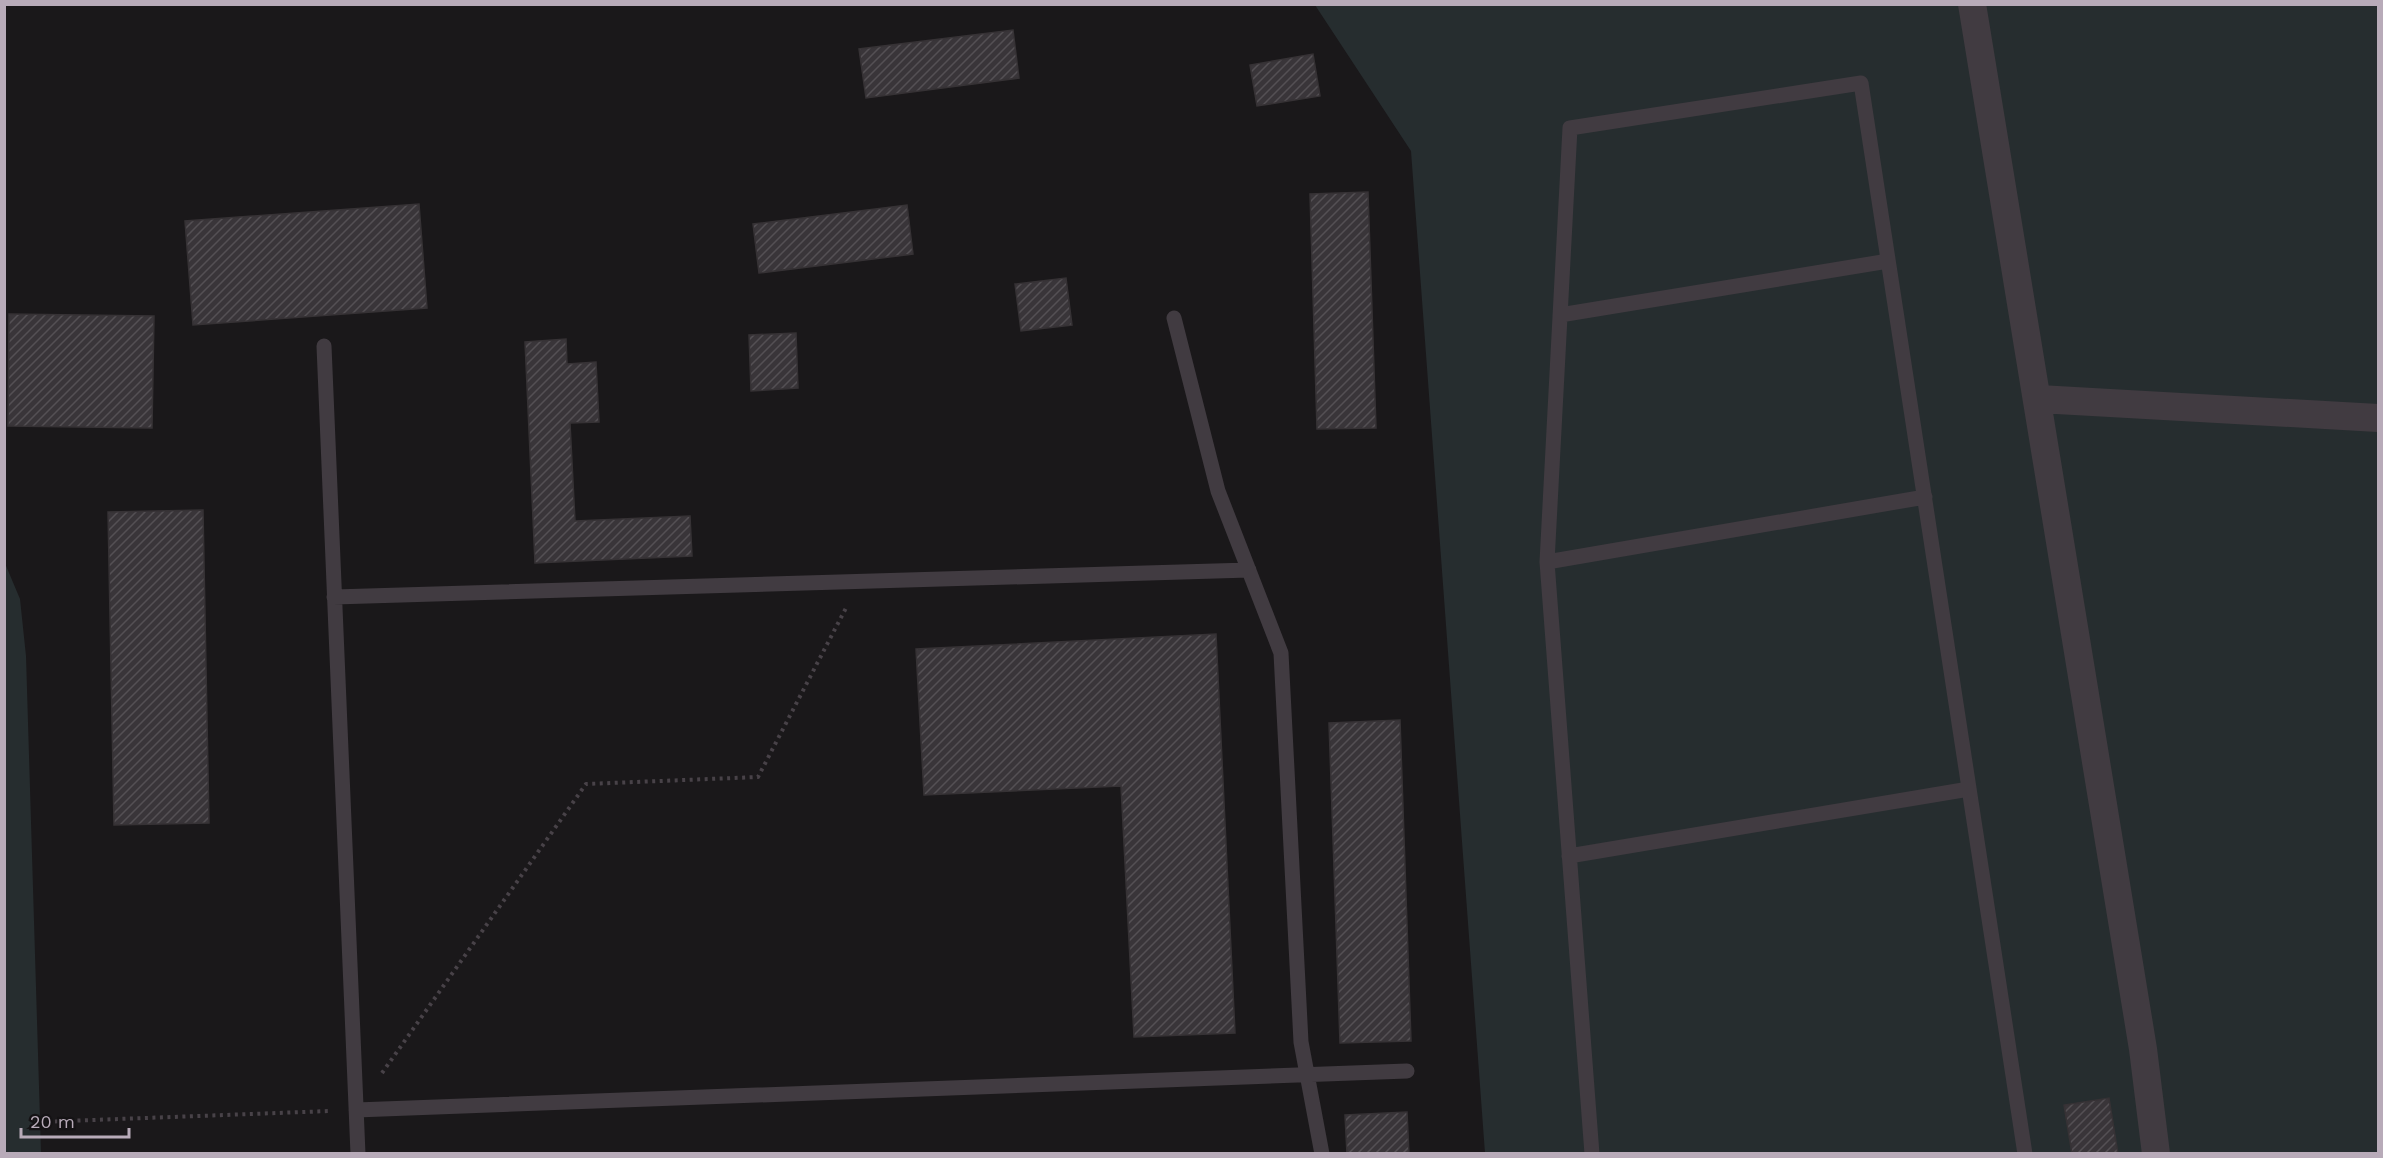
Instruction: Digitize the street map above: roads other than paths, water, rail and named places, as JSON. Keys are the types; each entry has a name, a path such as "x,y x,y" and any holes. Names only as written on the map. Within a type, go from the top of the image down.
{"street":[{"path":"1972,4 2141,1038 2156,1154"},
{"path":"2038,399 2379,418"}],"lane":[{"path":"1592,1154 1547,562 1570,128 1861,83 2025,1154"},
{"path":"1560,315 1888,261"},
{"path":"1174,318 1218,491 1281,653 1301,1042 1322,1154"},
{"path":"324,346 358,1154"},
{"path":"1547,562 1925,497"},
{"path":"334,597 1249,570"},
{"path":"1569,856 1969,789"},
{"path":"356,1110 1407,1071"}]}
